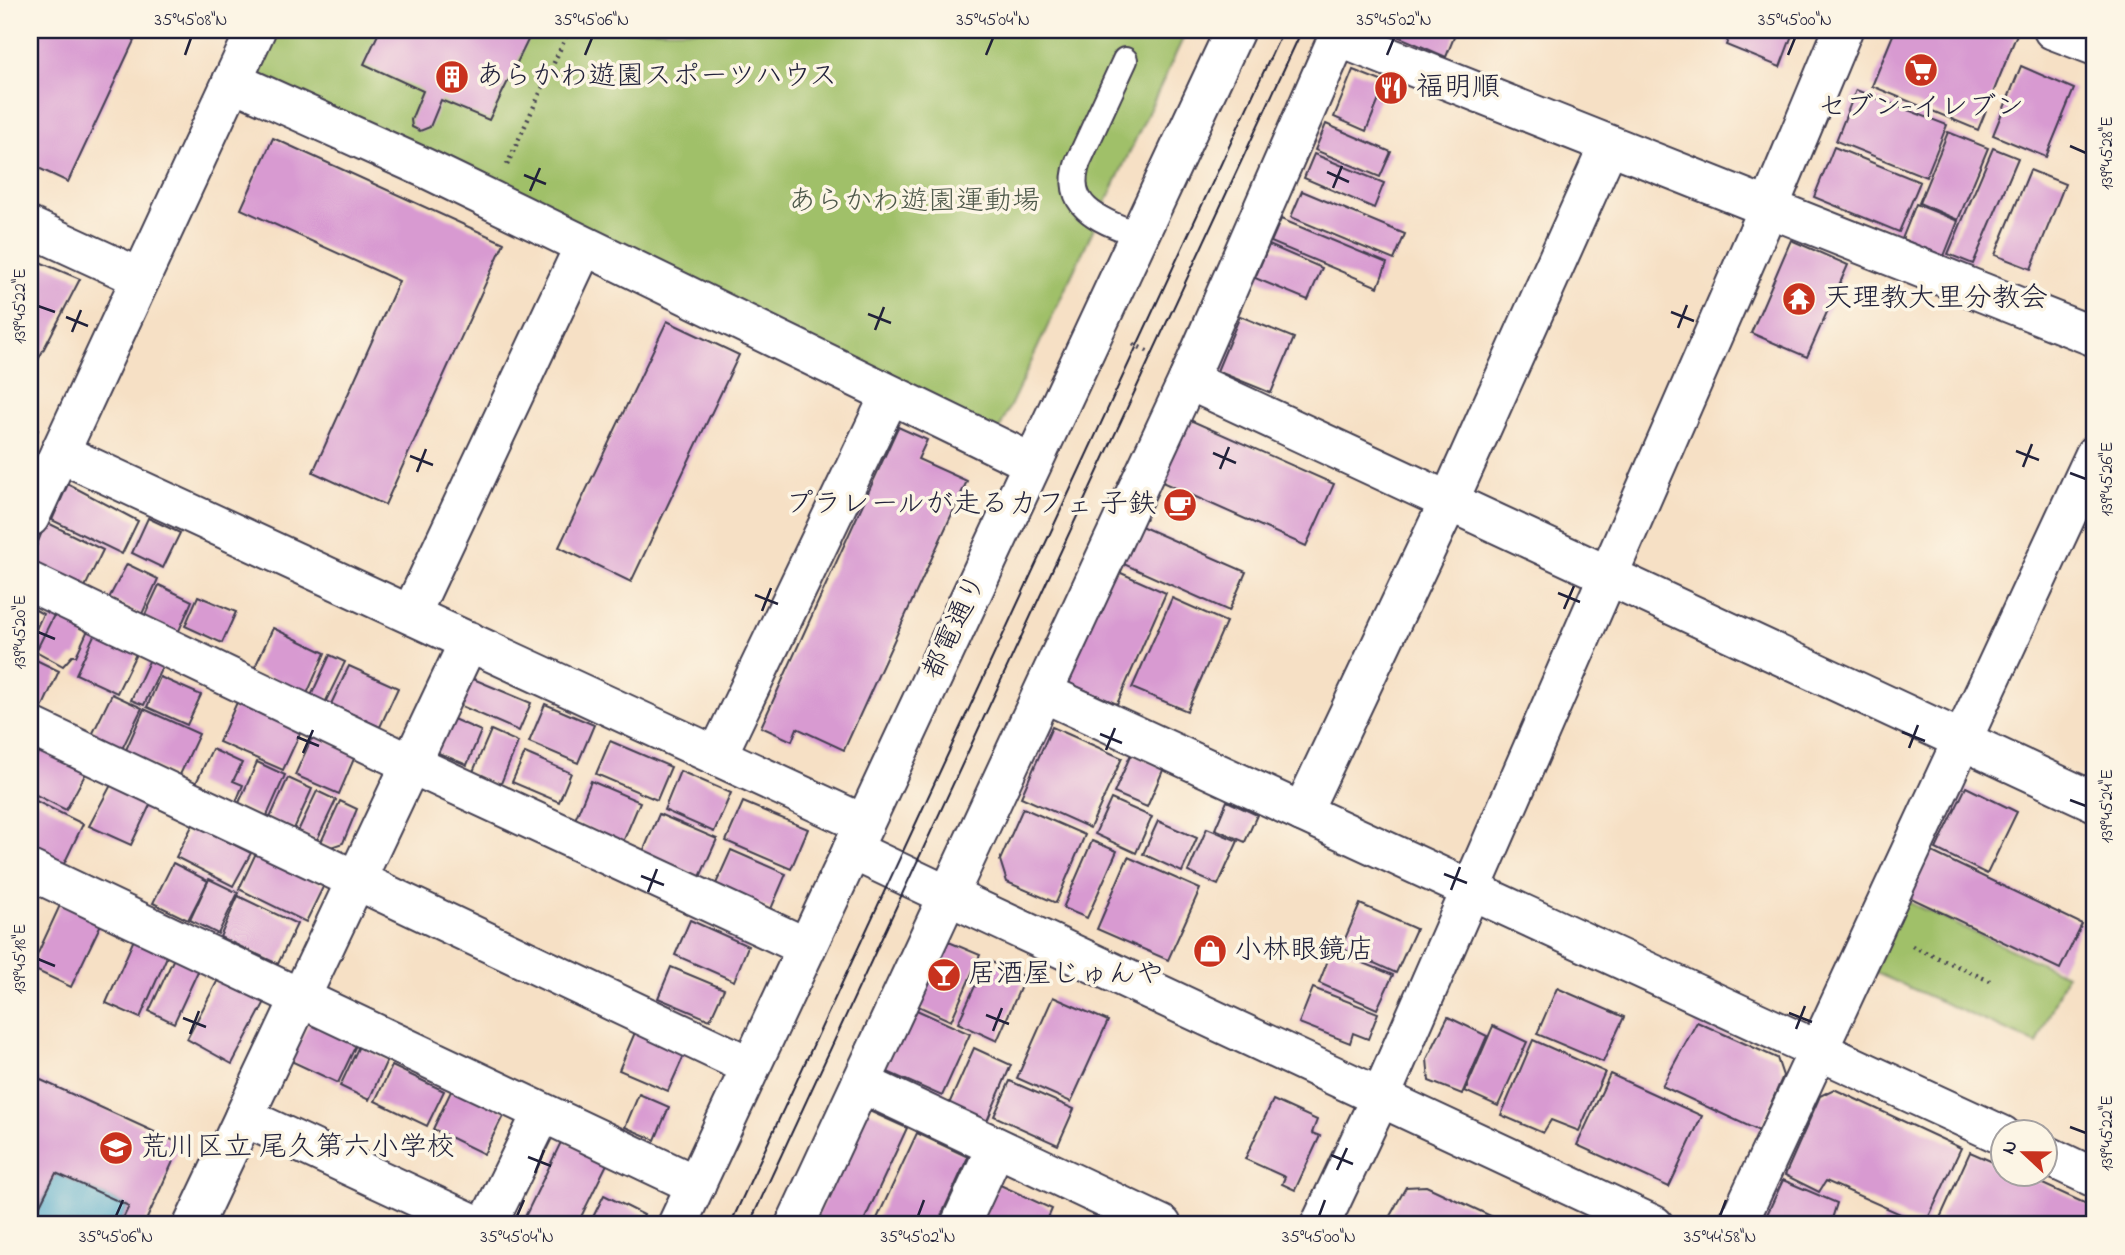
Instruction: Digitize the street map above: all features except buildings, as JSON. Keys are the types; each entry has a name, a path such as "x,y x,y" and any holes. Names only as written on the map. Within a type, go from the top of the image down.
{"street":[{"path":"33,501 60,453 256,30"},
{"name":"都電通り","path":"677,1225 1235,30"},
{"path":"1320,1225 1380,1098 1769,207 1843,30"},
{"path":"2053,30 2095,46"},
{"path":"795,1225 1188,380 1340,33 1609,145 2095,337"},
{"path":"232,81 425,168 1032,463"},
{"path":"1303,812 1448,501 1609,145"},
{"path":"30,227 141,278"},
{"path":"411,614 584,246"},
{"path":"1188,380 2095,802"},
{"path":"717,756 890,394"},
{"path":"60,453 717,756 858,837 949,896 1654,1225"},
{"path":"1737,1225 2095,454"},
{"path":"30,582 411,764 806,947"},
{"path":"193,1225 469,641"},
{"path":"1044,693 1988,1128"},
{"path":"30,726 750,1066"},
{"path":"30,870 696,1185"},
{"path":"861,1083 996,1147 1139,1220"},
{"path":"487,1225 542,1113"},
{"path":"244,1117 477,1225"},
{"path":"960,1225 996,1147"},
{"path":"2058,1160 2095,1178"}],"lane":[{"path":"1125,60 1078,162 1073,176 1074,193 1081,204 1107,222 1139,235"}],"path":[{"path":"490,201 569,30"},
{"path":"1874,928 1990,981"}],"green space":[{"name":"あらかわ遊園運動場","path":"274,30 1187,30 997,434 254,72"},
{"path":"1906,901 2066,975 2037,1044 1874,972"}],"water":[{"path":"56,1173 129,1206 120,1225 31,1225"}],"tram line":[{"path":"730,1225 1283,30"},
{"path":"749,1225 1302,30"}],"place":[{"name":"セブン-イレブン","path":"1921,70"},
{"name":"あらかわ遊園スポーツハウス","path":"452,77"},
{"name":"福明順","path":"1391,88"},
{"name":"天理教大里分教会","path":"1799,299"},
{"name":"プラレールが走るカフェ 子鉄","path":"1180,505"},
{"name":"小林眼鏡店","path":"1210,951"},
{"name":"居酒屋じゅんや","path":"944,975"},
{"name":"荒川区立 尾久第六小学校","path":"116,1148"}]}
